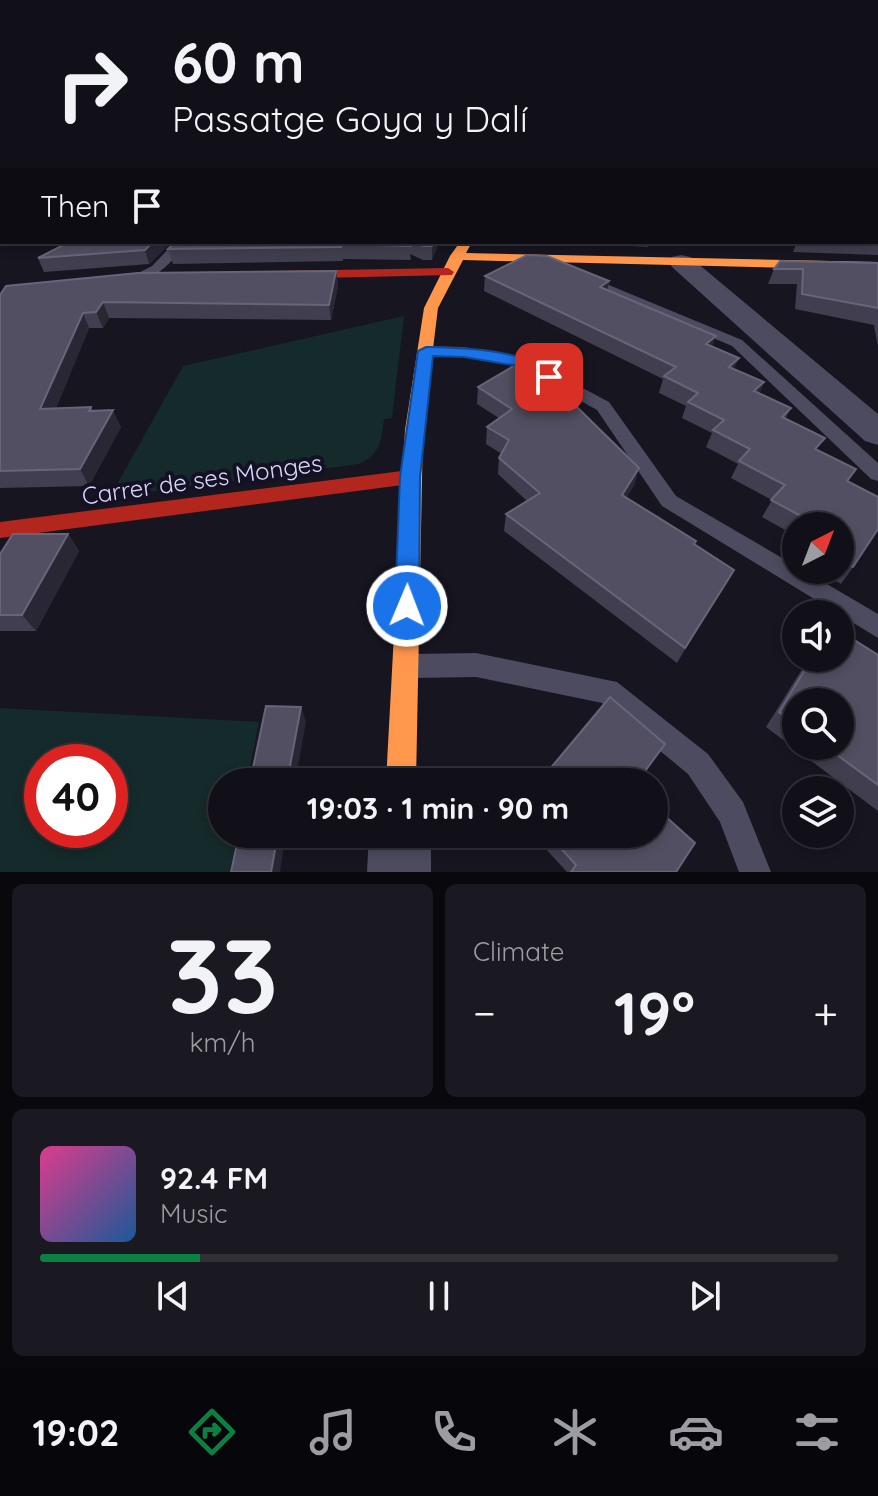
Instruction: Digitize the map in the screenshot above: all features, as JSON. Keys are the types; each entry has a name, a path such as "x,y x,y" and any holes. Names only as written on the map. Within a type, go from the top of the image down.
{"street":[{"path":"401,768 410,477 431,308 457,257"},
{"path":"249,275 457,257 878,266"},
{"path":"681,262 878,433"},
{"path":"136,276 174,275"},
{"name":"Carrer de ses Monges","path":"0,530 410,477"},
{"path":"399,872 400,848"}],"lane":[{"path":"136,276 156,269 179,244"},
{"path":"536,258 737,343 878,474"},
{"path":"426,351 464,352 522,362 603,406 669,501 878,627"},
{"path":"403,666 476,665 608,691 698,764 732,813 755,872"}],"green space":[{"path":"404,316 392,418 384,419 379,446 366,460 359,464 110,497 183,366"},
{"path":"0,708 259,722 250,768 208,768 208,848 234,848 230,872 0,872"}],"building":[{"path":"65,244 151,244 145,250 38,258"},
{"path":"173,244 342,244 341,247 168,249"},
{"path":"342,244 408,244 410,246"},
{"path":"527,255 547,256 609,281 600,287 716,336 706,344 739,358 729,367 764,382 754,391 791,408 782,417 825,438 815,449 856,469 847,481 878,497 878,529 854,565 854,512 793,512 771,500 785,485 739,461 750,449 713,430 724,420 688,402 698,393 664,376 676,367 485,276"},
{"path":"780,261 878,263 878,308 802,294 803,269 774,269"},
{"path":"336,271 329,305 103,302 96,312 83,313 40,409 91,407 89,411 113,410 80,469 0,471 0,295 6,286 138,273"},
{"path":"527,358 639,468 622,495 696,541 694,544 734,570 685,648 506,514 540,493 499,458 509,440 487,427 512,409 478,387"},
{"path":"13,534 68,534 22,615 0,615 0,554"},
{"path":"854,640 878,655 878,785 844,760 854,760 854,688 794,688 803,672 854,672"},
{"path":"610,697 665,744 647,768 551,768"},
{"path":"266,706 301,707 290,768 253,768"},
{"path":"668,819 695,843 676,872 571,872 576,865 561,848 668,848"},
{"path":"236,848 275,848 271,872 231,872"}],"traffic: slow":[{"path":"402,768 414,430 431,308 465,244"},
{"path":"456,256 878,266"}],"traffic: jam":[{"path":"275,275 448,272"},
{"path":"0,530 410,477"}],"route":[{"path":"407,606 410,477 426,351 464,352 522,362 549,377"}]}
